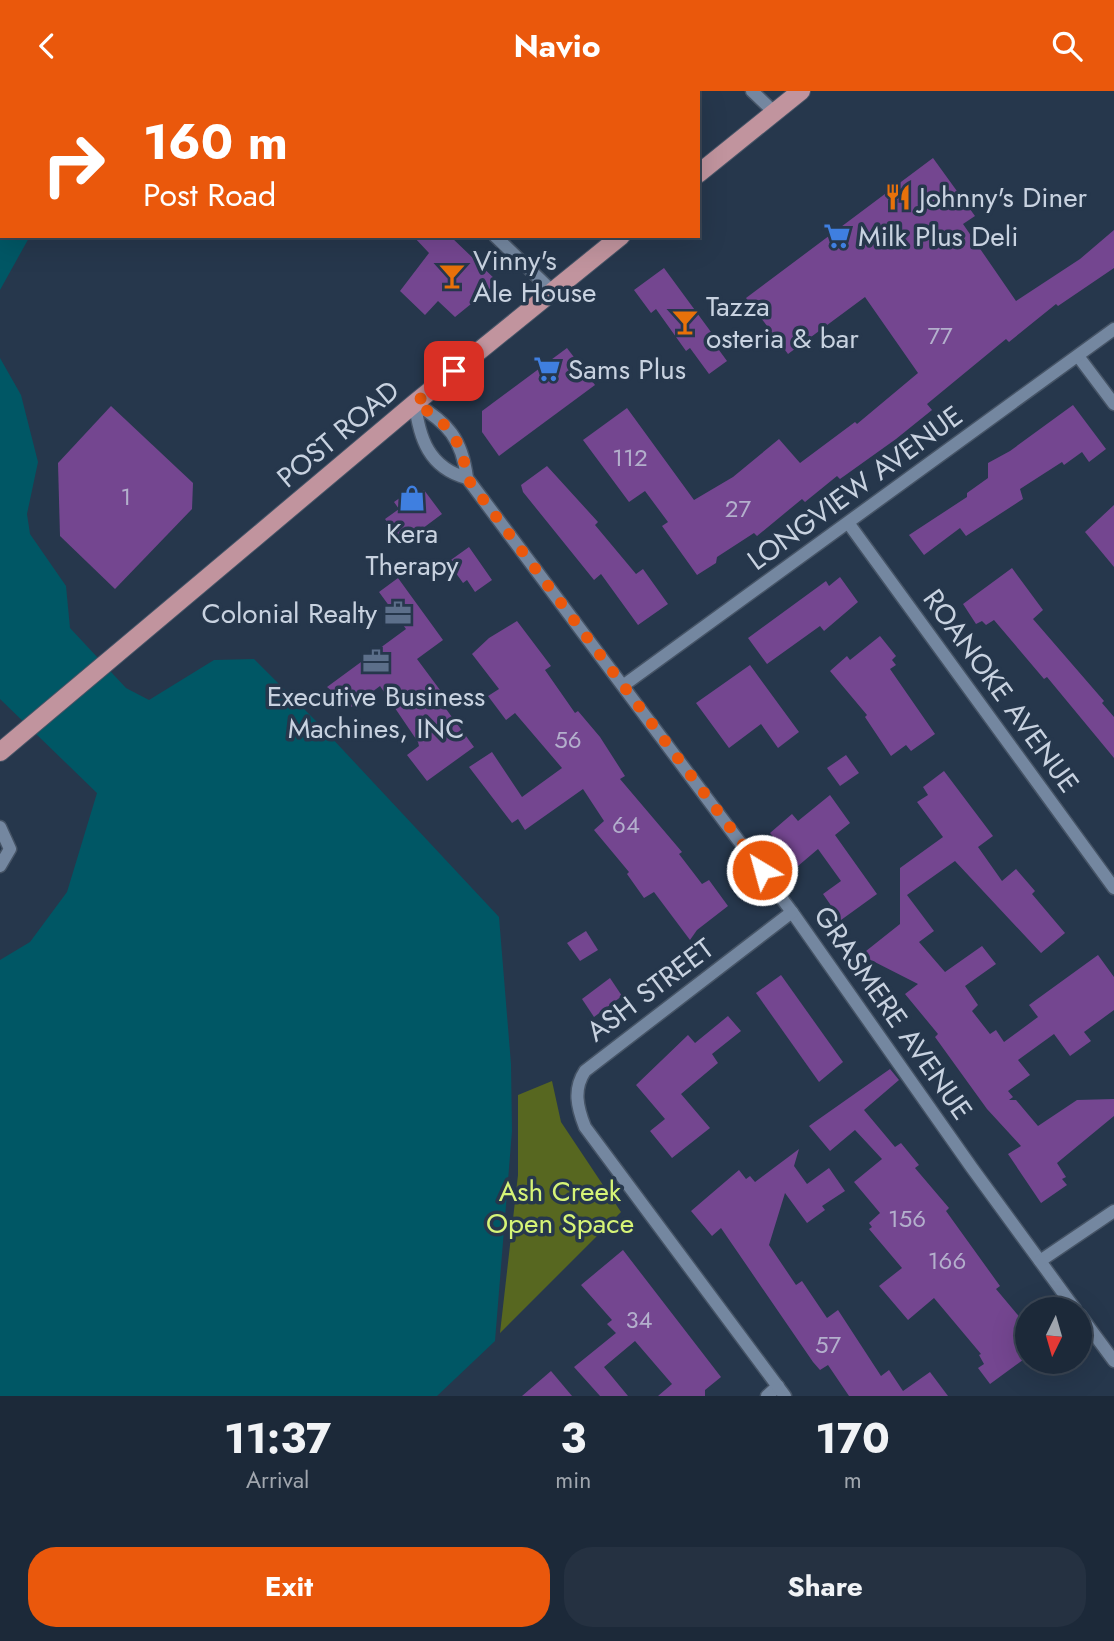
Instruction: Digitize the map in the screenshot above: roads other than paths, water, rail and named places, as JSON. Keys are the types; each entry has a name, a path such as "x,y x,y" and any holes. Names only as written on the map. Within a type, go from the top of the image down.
{"main road":[{"path":"700,172 801,91"},
{"name":"POST ROAD","path":"0,752 415,403 618,238"}],"street":[{"path":"752,91 774,112"},
{"path":"497,238 552,291"},
{"name":"LONGVIEW AVENUE","path":"624,685 1114,329"},
{"path":"1078,356 1114,404"},
{"name":"GRASMERE AVENUE","path":"415,403 422,443 447,471 467,478"},
{"name":"GRASMERE AVENUE","path":"415,403 443,421 464,454 467,478 792,912 1066,1297"},
{"name":"ROANOKE AVENUE","path":"849,524 1114,888"},
{"path":"0,827 10,849 0,866"},
{"name":"ASH STREET","path":"781,1391 585,1127 576,1107 579,1080 585,1070 792,912"},
{"path":"1040,1261 1114,1211"},
{"path":"1092,1331 1114,1361"},
{"path":"767,1396 781,1391"}],"place":[{"name":"Johnny's Diner","path":"898,197"},
{"name":"Milk Plus Deli","path":"837,236"},
{"name":"Vinny's Ale House","path":"452,276"},
{"name":"Tazza osteria & bar","path":"685,322"},
{"name":"Sams Plus","path":"547,369"},
{"name":"Kera Therapy","path":"412,498"},
{"name":"Colonial Realty","path":"398,613"},
{"name":"Executive Business Machines, INC","path":"376,661"}],"park label":[{"name":"Ash Creek Open Space","path":"560,1207"}]}
